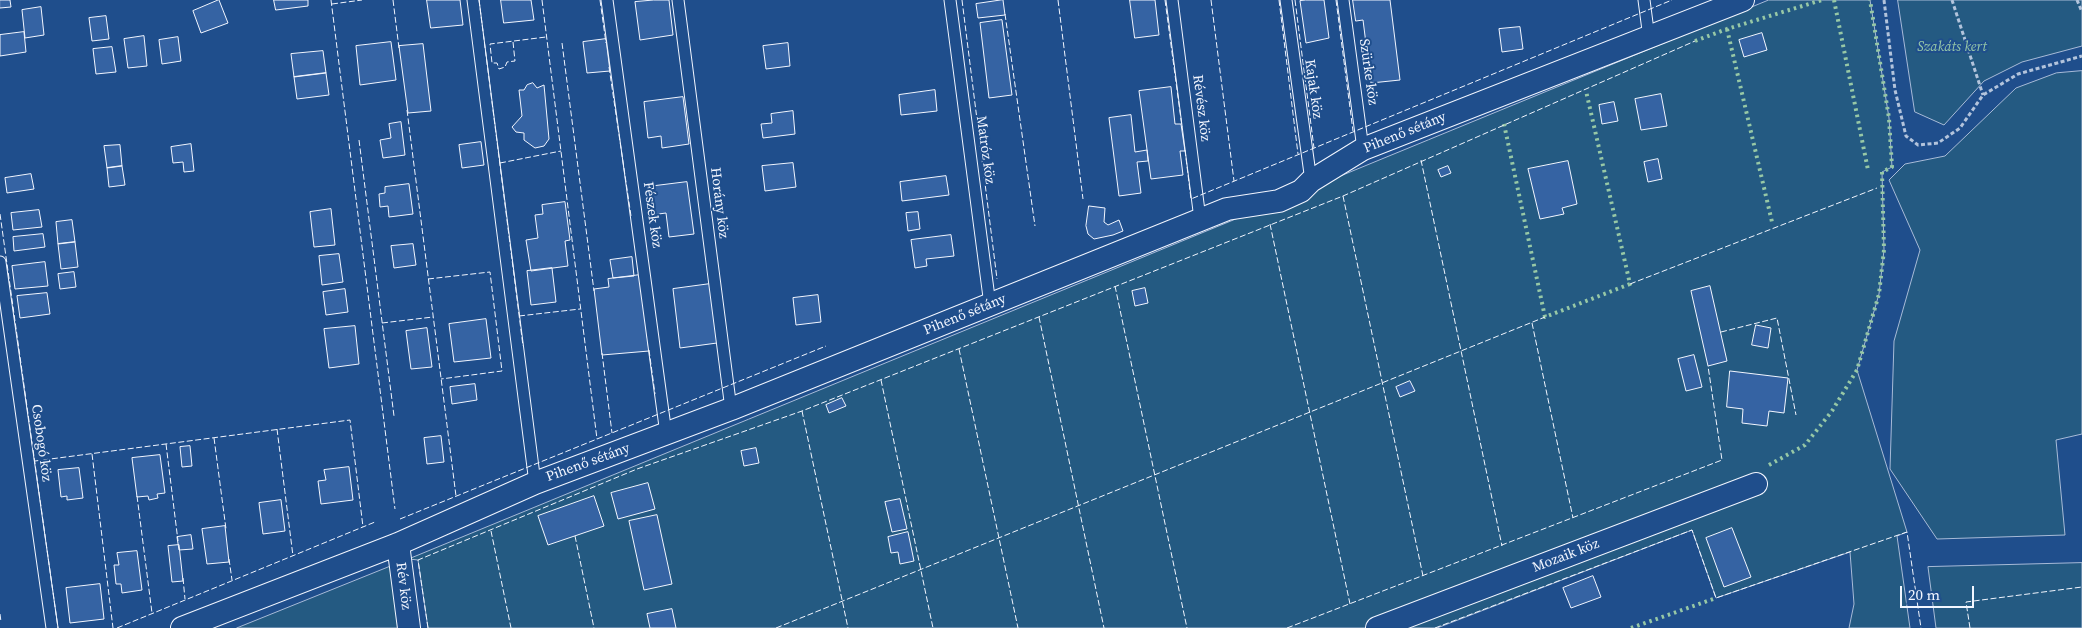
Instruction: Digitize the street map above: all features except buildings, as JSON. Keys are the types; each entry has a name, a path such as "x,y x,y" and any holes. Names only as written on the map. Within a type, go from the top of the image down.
{"street":[{"name":"Pihenő sétány","path":"182,628 398,544 534,483 731,409 1200,219 1227,209 1279,201 1301,191 1311,182 1363,149 1743,0"},
{"name":"Mozaik köz","path":"1377,628 1756,484"},
{"name":"Rév köz","path":"398,544 409,628"}],"lane":[{"path":"473,0 534,483"},
{"name":"Fészek köz","path":"607,0 666,434"},
{"name":"Horány köz","path":"678,0 731,409"},
{"name":"Matróz köz","path":"950,0 990,305"},
{"name":"Révész köz","path":"1172,0 1200,219"},
{"name":"Kajak köz","path":"1286,0 1311,182"},
{"name":"Szürke köz","path":"1343,0 1363,149"},
{"path":"1644,0 1649,38"},
{"name":"Csobogó köz","path":"0,262 52,628"}],"path":[{"path":"1884,0 1895,90 1906,136 1918,145 1938,143 1960,128 1983,95 2018,74 2082,56"},
{"path":"1952,0 1983,95"},
{"path":"2077,0 2082,12"}],"green space":[{"path":"1769,0 1870,0 1889,118 1892,167 1882,172 1884,250 1879,294 1857,370 1907,532 1897,536 1910,628 1849,628 1854,604 1850,552 1716,598 1692,530 1437,628 428,628 418,560 409,559"},
{"name":"Szakáts kert","path":"1898,0 2082,0 2082,46 2022,62 1984,81 1944,125 1915,112"},
{"path":"2082,71 2082,434 2056,440 2065,535 1937,539 1890,469 1894,341 1920,250 1889,180 1905,164 1945,156 2016,88 2056,73"},
{"path":"2082,563 2082,628 1936,628 1928,567"},
{"path":"394,565 402,628 237,628"}],"hedge":[{"path":"1695,41 1727,29 1822,0"},
{"path":"1834,0 1868,170"},
{"path":"1769,465 1805,445 1832,411 1857,370 1879,294 1884,250 1882,172 1892,167 1889,118 1870,0"},
{"path":"1727,29 1772,222"},
{"path":"1504,124 1545,317 1630,284 1586,91"},
{"path":"1631,628 1716,598"}],"fence":[{"path":"331,0 395,509"},
{"path":"332,4 362,0"},
{"path":"393,0 399,48"},
{"path":"479,0 523,346"},
{"path":"542,0 597,439"},
{"path":"600,0 606,43"},
{"path":"962,0 997,279"},
{"path":"1058,0 1083,199"},
{"path":"1165,0 1182,127"},
{"path":"1211,0 1234,181"},
{"path":"1279,0 1298,154"},
{"path":"1295,0 1314,148"},
{"path":"1336,0 1353,131"},
{"path":"1185,150 1191,199 1672,0"},
{"path":"1005,14 1035,226"},
{"path":"513,42 515,61 507,62 505,67 499,69 497,63 492,63 490,44 546,37"},
{"path":"428,628 418,560 637,469 802,411 1343,196 1695,41"},
{"path":"562,43 594,291"},
{"path":"609,67 631,216"},
{"path":"407,110 456,496"},
{"path":"359,140 394,416"},
{"path":"500,163 561,151"},
{"path":"1421,160 1502,546"},
{"path":"1630,284 1877,188"},
{"path":"1343,196 1423,576"},
{"path":"0,214 58,628"},
{"path":"1270,224 1350,604"},
{"path":"428,279 490,272 502,371 441,379"},
{"path":"1115,286 1187,628"},
{"path":"519,316 580,309"},
{"path":"382,323 433,317"},
{"path":"1039,317 1104,628"},
{"path":"776,628 1545,317"},
{"path":"1721,332 1777,318 1796,415"},
{"path":"1532,323 1573,518"},
{"path":"400,519 826,346"},
{"path":"959,349 1018,628"},
{"path":"649,350 655,394"},
{"path":"602,353 612,433"},
{"path":"1287,628 1722,460 1708,366"},
{"path":"881,380 933,628"},
{"path":"802,411 848,628"},
{"path":"35,461 350,420 363,527"},
{"path":"277,429 293,556"},
{"path":"214,438 226,529"},
{"path":"166,444 178,541"},
{"path":"92,454 113,628"},
{"path":"137,496 152,613"},
{"path":"117,628 375,522"},
{"path":"1435,628 1692,530 1716,598 1907,532 1921,628"},
{"path":"491,531 511,628"},
{"path":"575,536 594,628"},
{"path":"229,559 232,580"},
{"path":"183,578 185,599"},
{"path":"1970,628 1966,602 2082,587"},
{"path":"0,614 1,622"}]}
